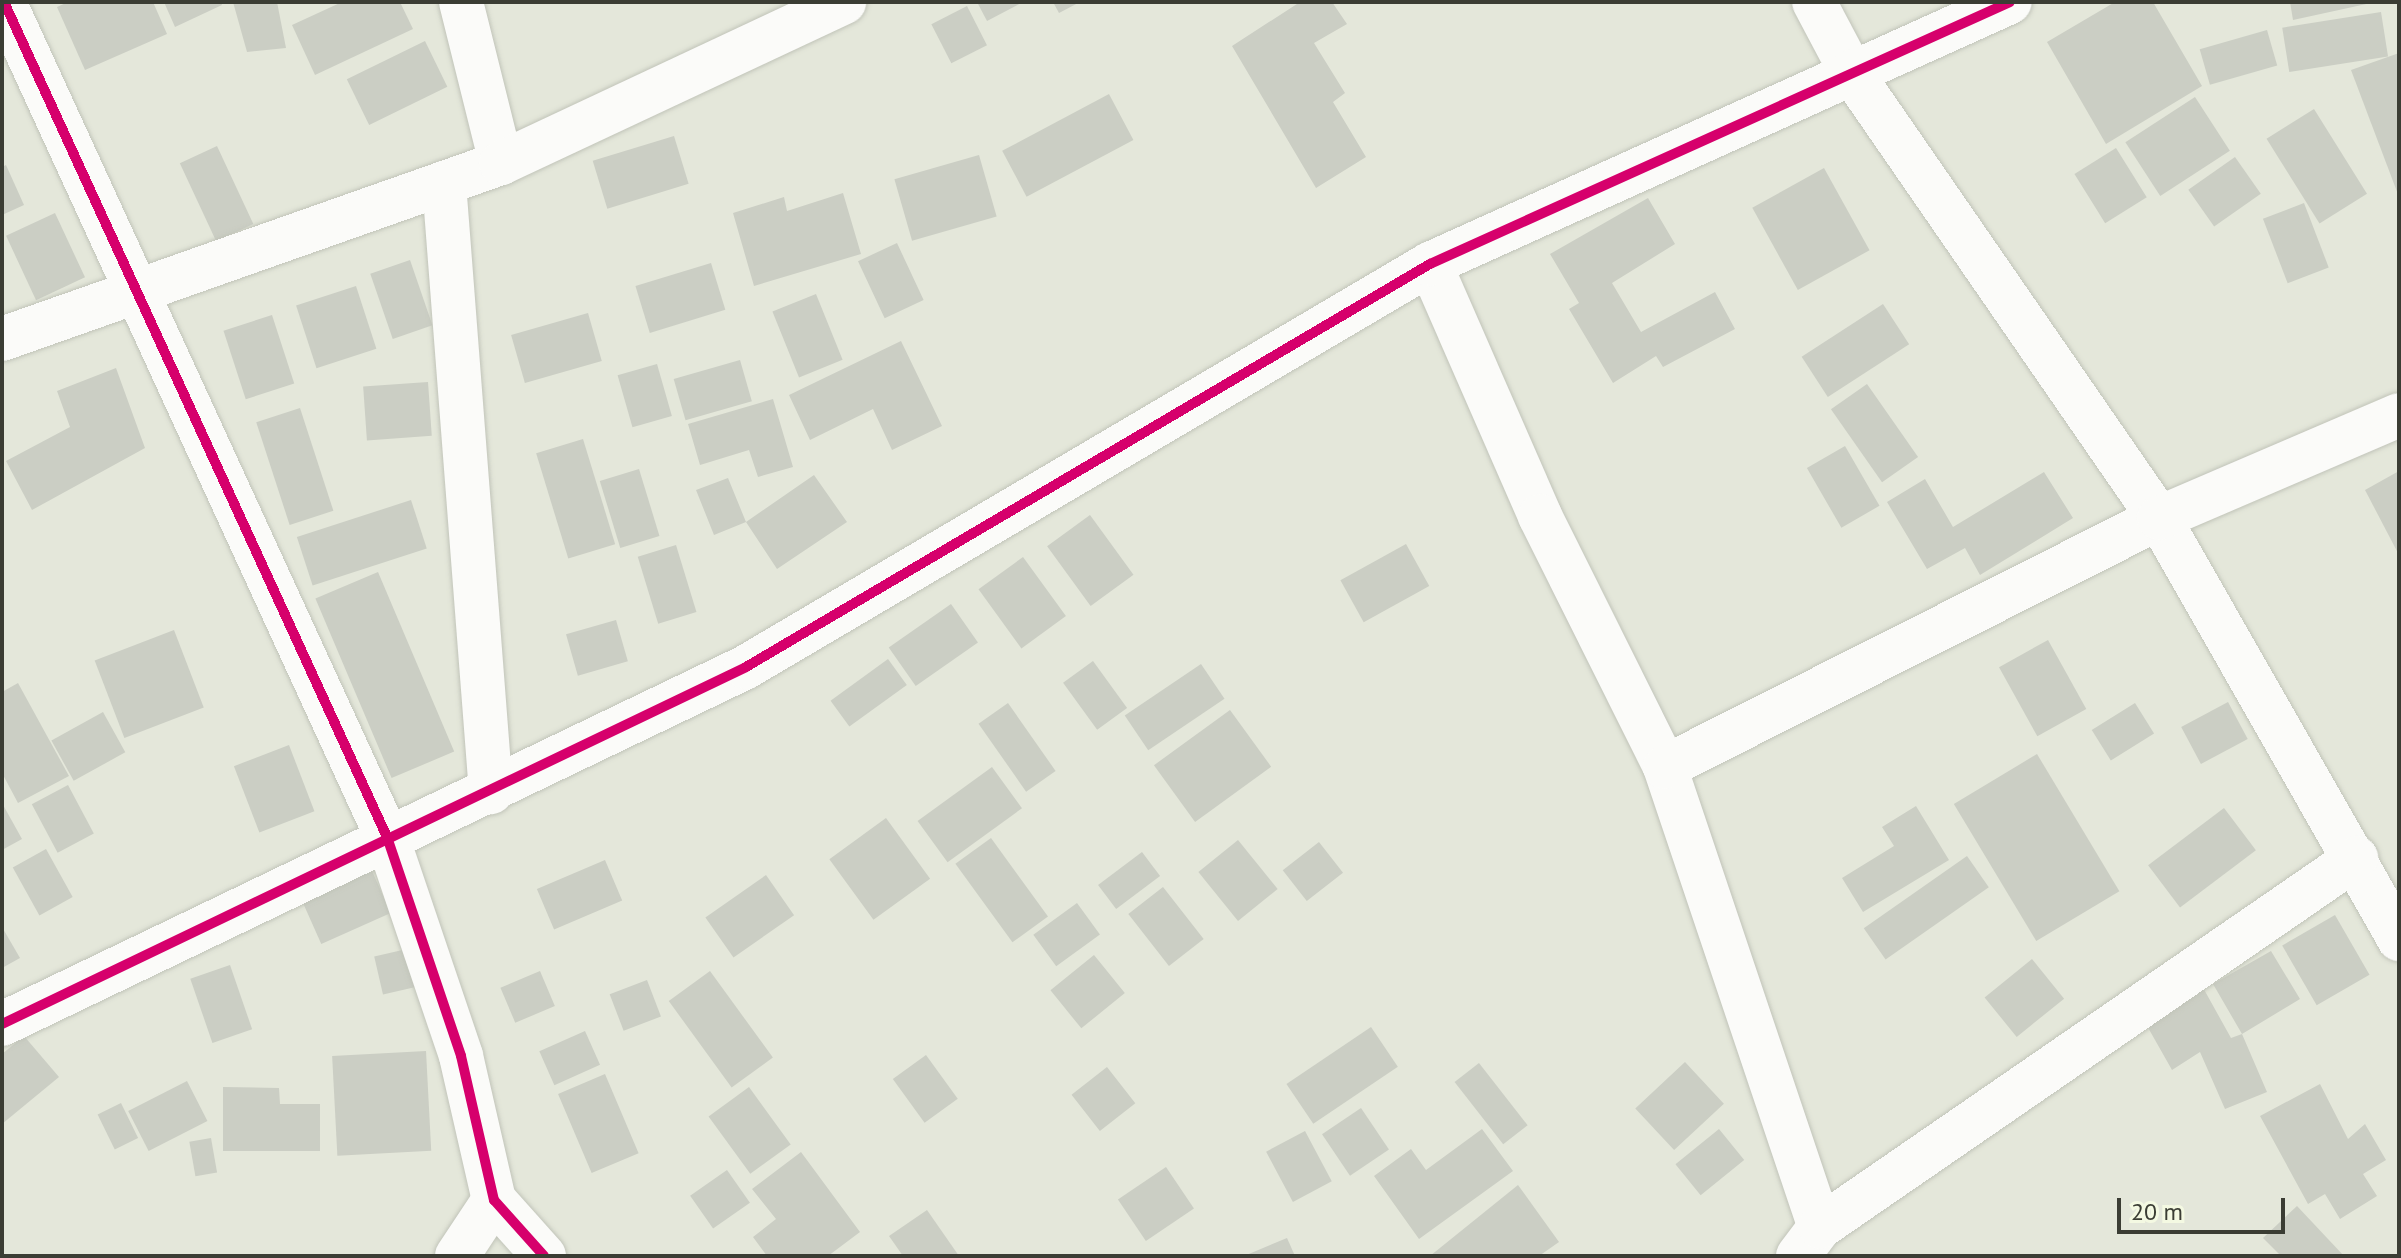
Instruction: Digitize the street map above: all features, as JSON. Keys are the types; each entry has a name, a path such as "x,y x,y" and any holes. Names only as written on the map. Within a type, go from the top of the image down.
{"street":[{"path":"4,2 144,294 387,837 461,1056 494,1200 544,1256"},
{"path":"461,2 501,163"},
{"path":"2,339 144,294 501,163 844,2"},
{"path":"1814,2 1851,72 2159,518 2356,858 2399,939"},
{"path":"2,1024 746,667 1430,264 2010,2"},
{"path":"444,183 491,792"},
{"path":"1430,264 1540,516 1665,767 1809,1241 2356,858"},
{"path":"1665,767 2159,518 2399,415"},
{"path":"457,1256 494,1200"}],"building":[{"path":"68,2 153,2 167,34 85,70 57,7"},
{"path":"164,2 221,2 222,5 175,27"},
{"path":"233,2 277,2 286,48 247,52"},
{"path":"342,2 400,2 413,29 315,75 292,25"},
{"path":"977,2 1023,2 987,21"},
{"path":"1053,2 1080,2 1059,13"},
{"path":"1300,2 1332,2 1347,24 1314,43 1345,93 1333,102 1366,157 1316,188 1232,46"},
{"path":"2115,2 2153,2 2202,86 2106,144 2047,42"},
{"path":"2290,2 2371,2 2371,3 2293,20"},
{"path":"967,6 987,45 951,63 931,24"},
{"path":"2381,12 2388,56 2289,72 2282,28"},
{"path":"2267,30 2277,66 2210,85 2200,49"},
{"path":"425,41 447,87 369,125 347,79"},
{"path":"2399,53 2399,197 2351,70"},
{"path":"1109,94 1133,140 1027,197 1002,151"},
{"path":"2195,97 2230,151 2160,196 2125,142"},
{"path":"2314,109 2367,194 2320,223 2267,139"},
{"path":"674,136 689,184 607,209 593,161"},
{"path":"217,146 253,224 216,241 180,163"},
{"path":"2116,148 2147,197 2105,223 2074,174"},
{"path":"979,155 997,217 912,241 894,179"},
{"path":"2235,157 2261,194 2214,227 2188,190"},
{"path":"6,165 24,205 2,215 2,167"},
{"path":"1824,168 1870,250 1798,290 1752,208"},
{"path":"843,193 861,254 754,286 733,213 784,197 787,211"},
{"path":"1648,198 1675,244 1612,283 1641,332 1715,292 1735,329 1663,367 1656,356 1613,383 1569,309 1579,303 1550,254"},
{"path":"2304,203 2329,267 2288,283 2263,219"},
{"path":"55,213 85,277 36,300 6,236"},
{"path":"897,243 924,300 885,318 858,261"},
{"path":"410,260 432,325 393,339 370,274"},
{"path":"711,263 725,310 650,333 635,286"},
{"path":"356,286 376,349 316,368 296,305"},
{"path":"816,294 843,360 799,377 772,312"},
{"path":"1883,304 1909,344 1828,397 1802,357"},
{"path":"588,313 602,361 525,383 511,335"},
{"path":"272,315 294,383 246,399 223,331"},
{"path":"901,341 942,426 892,450 873,409 810,440 789,395"},
{"path":"740,360 752,401 686,420 674,379"},
{"path":"657,364 672,416 632,427 618,375"},
{"path":"116,368 145,448 32,510 6,461 70,427 57,391"},
{"path":"428,382 432,436 367,440 363,387"},
{"path":"1867,384 1918,457 1882,482 1831,409"},
{"path":"773,399 793,467 758,477 749,450 700,465 688,424"},
{"path":"300,408 333,511 290,525 256,422"},
{"path":"583,439 615,544 568,559 536,453"},
{"path":"1845,446 1880,506 1841,528 1807,468"},
{"path":"639,469 659,536 620,548 600,481"},
{"path":"2399,471 2399,555 2365,490"},
{"path":"2044,472 2073,518 1980,575 1965,548 1927,569 1887,502 1925,479 1953,527"},
{"path":"814,475 847,522 777,569 746,522"},
{"path":"728,478 746,522 714,535 696,490"},
{"path":"411,500 427,549 313,586 297,537"},
{"path":"1090,515 1133,575 1091,606 1047,546"},
{"path":"1406,544 1429,586 1364,622 1340,580"},
{"path":"676,545 696,612 658,624 638,557"},
{"path":"1023,557 1066,616 1021,648 979,589"},
{"path":"378,572 454,751 392,778 315,599"},
{"path":"951,604 978,643 916,686 889,648"},
{"path":"616,620 628,661 578,676 566,634"},
{"path":"174,630 204,707 124,738 95,660"},
{"path":"2048,640 2086,709 2037,736 1999,667"},
{"path":"888,659 907,685 849,727 831,701"},
{"path":"1093,661 1127,708 1097,730 1063,683"},
{"path":"1201,664 1224,699 1148,750 1125,715"},
{"path":"18,683 69,776 18,803 2,773 2,692"},
{"path":"2228,702 2248,739 2201,764 2181,727"},
{"path":"1008,703 1056,771 1026,792 979,724"},
{"path":"2135,703 2154,734 2111,761 2092,730"},
{"path":"1230,710 1271,767 1195,822 1154,765"},
{"path":"103,712 125,752 74,781 51,741"},
{"path":"289,745 314,811 259,832 234,766"},
{"path":"2037,754 2119,891 2036,941 1954,804"},
{"path":"992,767 1022,808 948,862 918,821"},
{"path":"68,785 94,834 58,853 32,804"},
{"path":"2,803 22,839 2,850"},
{"path":"1916,806 1949,860 1863,912 1842,878 1894,846 1882,827"},
{"path":"2224,808 2256,850 2180,908 2148,865"},
{"path":"886,818 930,879 873,920 829,859"},
{"path":"991,838 1048,916 1012,942 955,864"},
{"path":"1238,840 1278,889 1238,921 1198,872"},
{"path":"1319,842 1343,873 1307,901 1283,870"},
{"path":"46,849 73,897 39,916 13,867"},
{"path":"1142,852 1160,876 1116,909 1098,885"},
{"path":"1967,856 1989,887 1886,959 1864,928"},
{"path":"605,860 622,901 554,929 537,889"},
{"path":"372,871 391,913 321,944 303,902"},
{"path":"766,875 794,915 733,958 705,917"},
{"path":"1163,887 1204,939 1169,966 1128,914"},
{"path":"1077,903 1100,935 1056,966 1033,935"},
{"path":"2335,915 2370,975 2317,1005 2282,946"},
{"path":"2,927 20,958 2,968"},
{"path":"420,946 429,984 383,995 374,957"},
{"path":"2271,951 2300,999 2242,1034 2213,984"},
{"path":"1094,955 1125,993 1081,1028 1050,990"},
{"path":"2032,959 2064,999 2017,1037 1985,997"},
{"path":"230,965 252,1029 212,1043 190,979"},
{"path":"540,971 555,1006 515,1023 500,988"},
{"path":"710,971 773,1058 732,1088 669,1001"},
{"path":"647,980 661,1016 624,1031 610,994"},
{"path":"2201,984 2231,1038 2242,1034 2267,1092 2225,1109 2200,1052 2172,1070 2142,1017"},
{"path":"1371,1027 1398,1067 1313,1124 1286,1084"},
{"path":"585,1031 600,1065 554,1085 539,1051"},
{"path":"24,1036 59,1077 2,1124 2,1054"},
{"path":"426,1051 431,1151 337,1156 332,1056"},
{"path":"926,1055 958,1099 925,1123 893,1079"},
{"path":"1685,1062 1724,1104 1674,1150 1635,1108"},
{"path":"1479,1063 1528,1125 1503,1144 1455,1082"},
{"path":"1107,1067 1135,1103 1100,1131 1072,1095"},
{"path":"605,1074 639,1153 592,1173 558,1094"},
{"path":"187,1081 207,1121 149,1151 128,1111"},
{"path":"2320,1084 2348,1139 2365,1124 2386,1160 2363,1174 2377,1196 2340,1219 2325,1194 2308,1204 2260,1116"},
{"path":"223,1087 279,1088 280,1104 320,1104 320,1151 223,1151"},
{"path":"749,1087 791,1144 750,1174 709,1116"},
{"path":"121,1103 138,1138 115,1149 98,1114"},
{"path":"1361,1108 1389,1149 1350,1176 1322,1134"},
{"path":"1482,1129 1513,1171 1419,1239 1374,1176 1411,1149 1426,1170"},
{"path":"1719,1129 1744,1160 1701,1195 1675,1164"},
{"path":"1305,1131 1332,1181 1293,1202 1266,1152"},
{"path":"211,1138 217,1172 195,1176 189,1142"},
{"path":"801,1152 860,1232 828,1256 767,1256 753,1237 776,1219 752,1189"},
{"path":"1166,1167 1194,1208 1146,1241 1118,1199"},
{"path":"727,1170 750,1203 713,1229 690,1196"},
{"path":"1518,1185 1559,1242 1539,1256 1430,1256"},
{"path":"2297,1206 2344,1256 2281,1256 2263,1238"},
{"path":"927,1210 959,1256 903,1256 889,1236"},
{"path":"1287,1238 1295,1256 1244,1256"}],"cycle path":[{"path":"4,2 387,837 461,1056 494,1200 544,1256"},
{"path":"2,1024 746,667 1430,264 2010,2"}]}
